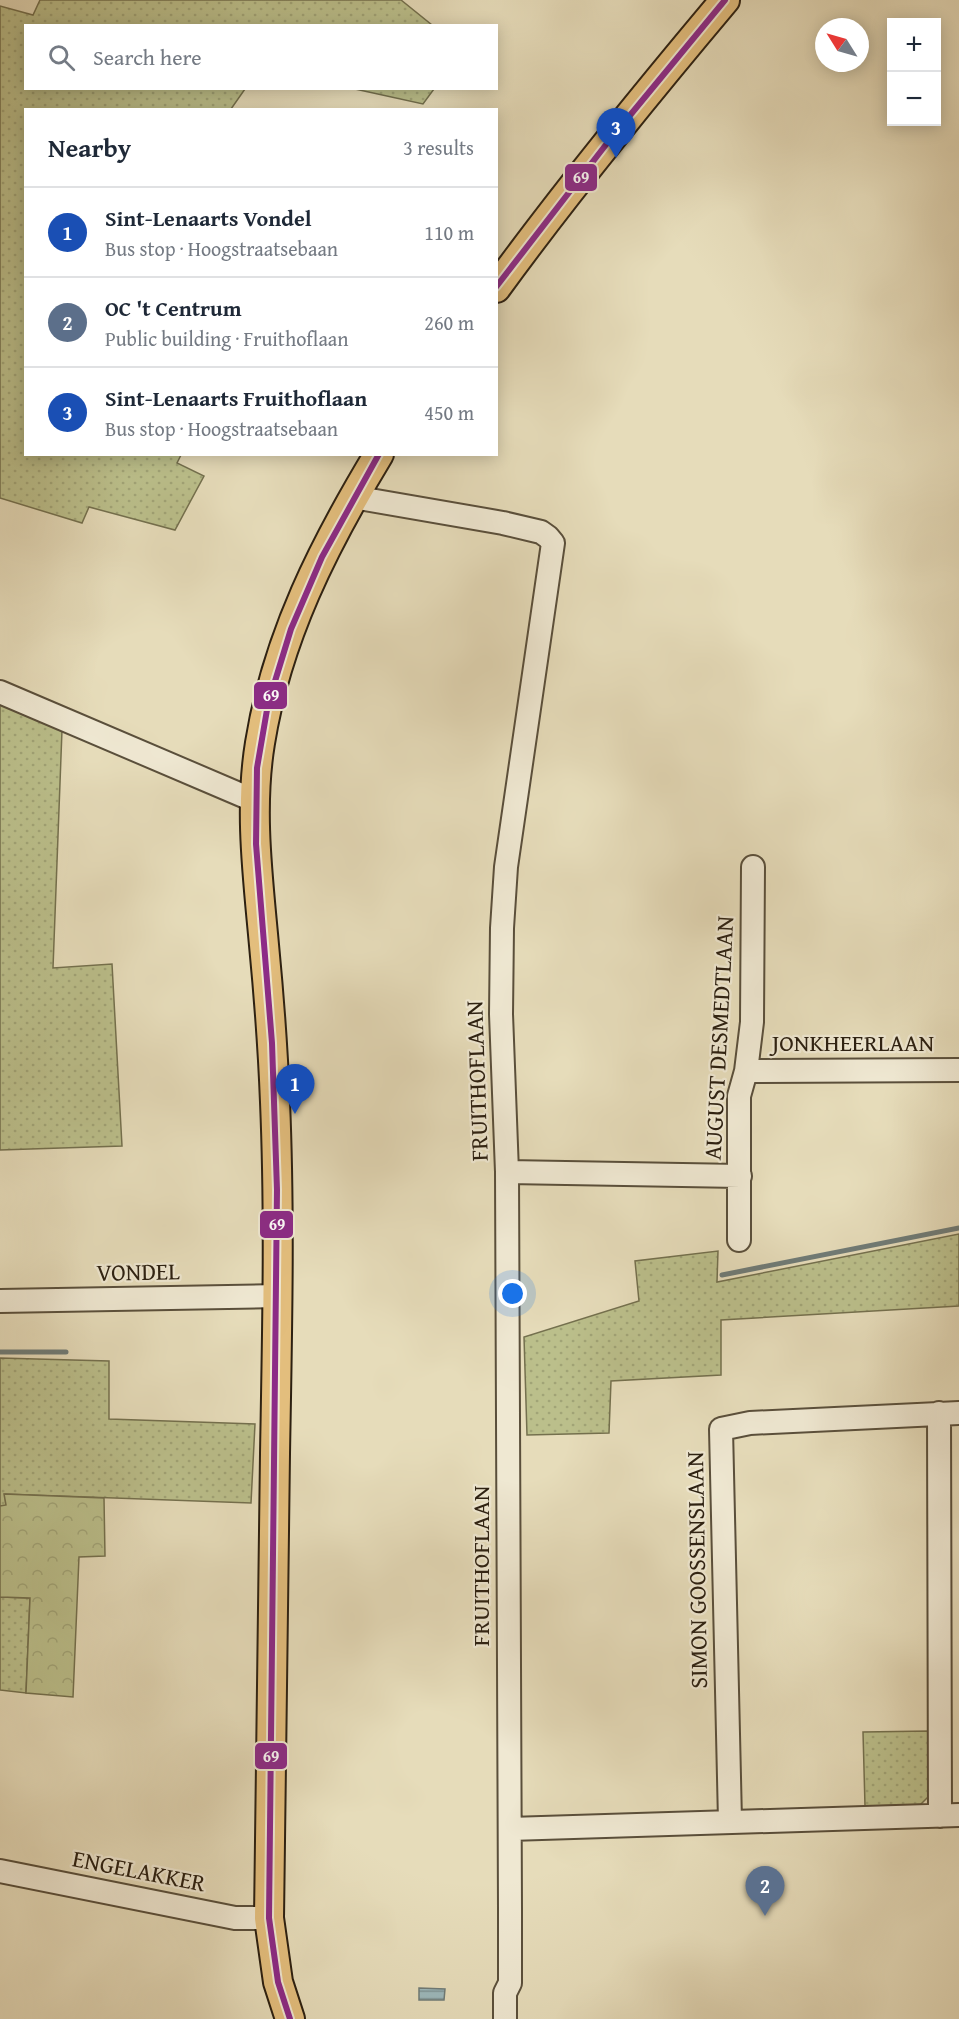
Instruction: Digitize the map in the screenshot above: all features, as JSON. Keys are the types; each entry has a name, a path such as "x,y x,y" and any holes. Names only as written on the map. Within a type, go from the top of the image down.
{"main road":[{"path":"498,285 544,222 725,0"},
{"path":"290,2019 278,1982 268,1918 277,1296 275,1101 265,949 257,879 255,799 260,745 269,701 296,612 332,533 378,456"}],"street":[{"name":"FRUITHOFLAAN","path":"353,497 503,523 541,532 553,543 506,867 502,928 501,1014 507,1172 510,1829 510,1983 505,1993 505,2019"},
{"path":"0,692 240,795 255,799"},
{"name":"AUGUST DESMEDTLAAN","path":"739,1240 739,1096 746,1071 752,1022 753,867"},
{"name":"JONKHEERLAAN","path":"746,1071 959,1070"},
{"name":"AUGUST DESMEDTLAAN","path":"507,1172 740,1176"},
{"name":"VONDEL","path":"0,1301 277,1296"},
{"name":"SIMON GOOSSENSLAAN","path":"730,1821 721,1429 750,1422 949,1413 950,1816"},
{"path":"510,1829 950,1816"},
{"name":"ENGELAKKER","path":"0,1870 236,1918 268,1918"}],"green space":[{"path":"40,0 401,0 431,24 24,24 24,90 244,90 232,108 24,108 24,456 180,456 177,463 204,476 175,530 89,507 82,523 0,498 0,6 33,15"},
{"path":"360,90 433,90 423,104"},
{"path":"0,703 62,730 53,968 112,964 122,1146 0,1150"},
{"path":"959,1234 959,1306 721,1320 721,1375 611,1381 609,1433 527,1435 524,1337 639,1301 635,1261 718,1251 717,1282"},
{"path":"0,1358 109,1361 109,1419 255,1424 251,1503 5,1494 6,1506 0,1506"},
{"path":"4,1494 104,1498 105,1556 79,1557 73,1697 26,1693 30,1598 0,1597 0,1506 6,1505"},
{"path":"0,1597 30,1598 26,1693 0,1690"},
{"path":"929,1731 931,1794 920,1805 865,1806 863,1732"}],"water":[{"path":"419,1988 445,1989 444,2000 419,2000"}],"waterway":[{"path":"722,1275 959,1228"},
{"path":"0,1352 66,1352"}],"transit line":[{"name":"69","path":"498,284 608,142 725,0"},
{"name":"69","path":"290,2019 278,1982 269,1918 277,1190 272,1043 256,844 257,768 268,704 291,629 322,557 378,456"}],"place":[{"name":"Sint-Lenaarts Fruithoflaan","path":"616,158"},
{"name":"Sint-Lenaarts Vondel","path":"295,1114"},
{"name":"OC 't Centrum","path":"765,1916"}]}
